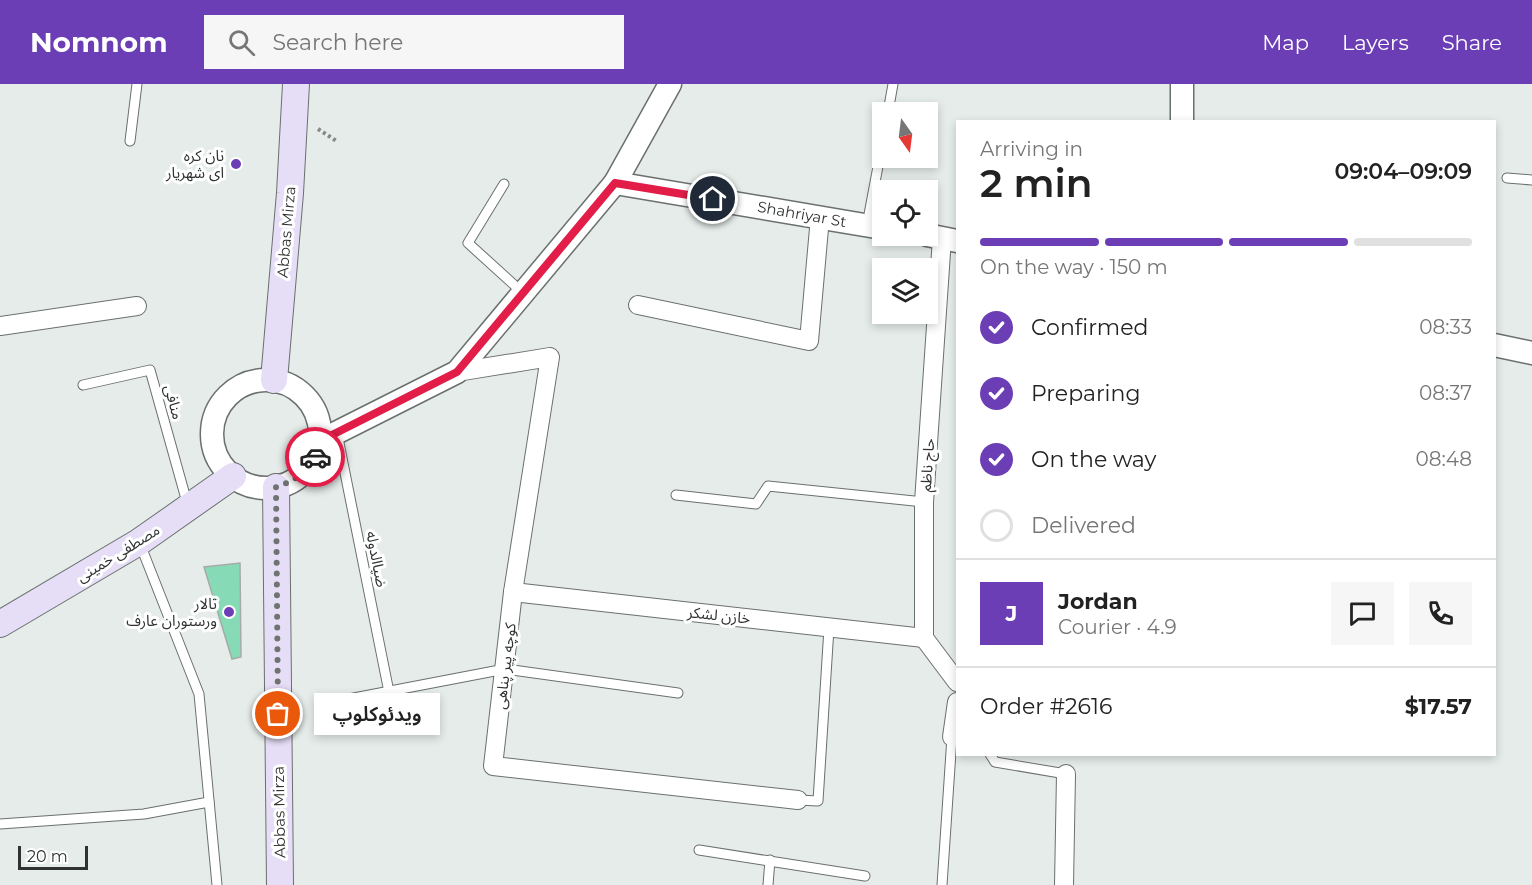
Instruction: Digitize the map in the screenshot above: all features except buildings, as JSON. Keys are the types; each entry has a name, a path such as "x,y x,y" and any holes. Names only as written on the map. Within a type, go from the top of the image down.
{"main road":[{"name":"Abbas Mirza","path":"274,380 290,193 296,84"},
{"name":"مصطفی خمینی","path":"0,624 139,542 232,476"},
{"name":"Abbas Mirza","path":"276,487 280,885"}],"street":[{"path":"328,437 313,406 303,394 289,385 274,380 256,381 239,387 225,398 216,413 212,430 213,447 220,464 232,476 242,483 253,486 276,487 292,481 306,470 328,437 457,372 615,183 670,84"},
{"path":"1182,84 1182,120"},
{"name":"Shahriyar St","path":"615,183 872,226"},
{"path":"638,305 809,342 820,217"},
{"name":"حاج ناظم","path":"924,638 924,502 942,238"},
{"path":"0,326 137,306"},
{"path":"1496,345 1532,353"},
{"name":"کوچه پیر پناهی","path":"457,372 550,357 513,592 493,766 798,800"},
{"name":"خازن لشکر","path":"513,592 924,638"},
{"path":"924,638 956,681"},
{"path":"955,737 956,720"},
{"path":"1064,885 1066,774"}],"lane":[{"path":"130,141 138,84"},
{"path":"890,102 893,84"},
{"path":"1507,178 1532,180"},
{"path":"504,184 468,243 523,293"},
{"name":"منافی","path":"83,386 150,370 188,508"},
{"name":"ضیاالدوله","path":"328,437 389,692"},
{"path":"676,495 756,504 768,486 924,502"},
{"path":"139,542 199,694 217,885"},
{"path":"798,800 818,801 829,628"},
{"path":"333,702 505,669 678,693"},
{"path":"942,885 955,737"},
{"path":"991,756 995,762 1066,774"},
{"path":"0,824 144,814 209,802"},
{"path":"699,850 865,876"},
{"path":"768,885 770,860"}],"way so far":[{"path":"278,714 276,487 292,481 306,470 315,457"}],"place":[{"name":"نان کره ای شهریار","path":"236,164"},
{"name":"تالار ورستوران عارف","path":"229,612"},
{"name":"ویدئوکلوپ","path":"278,714"}],"route":[{"path":"315,457 320,441 457,372 615,183 713,199"}]}
